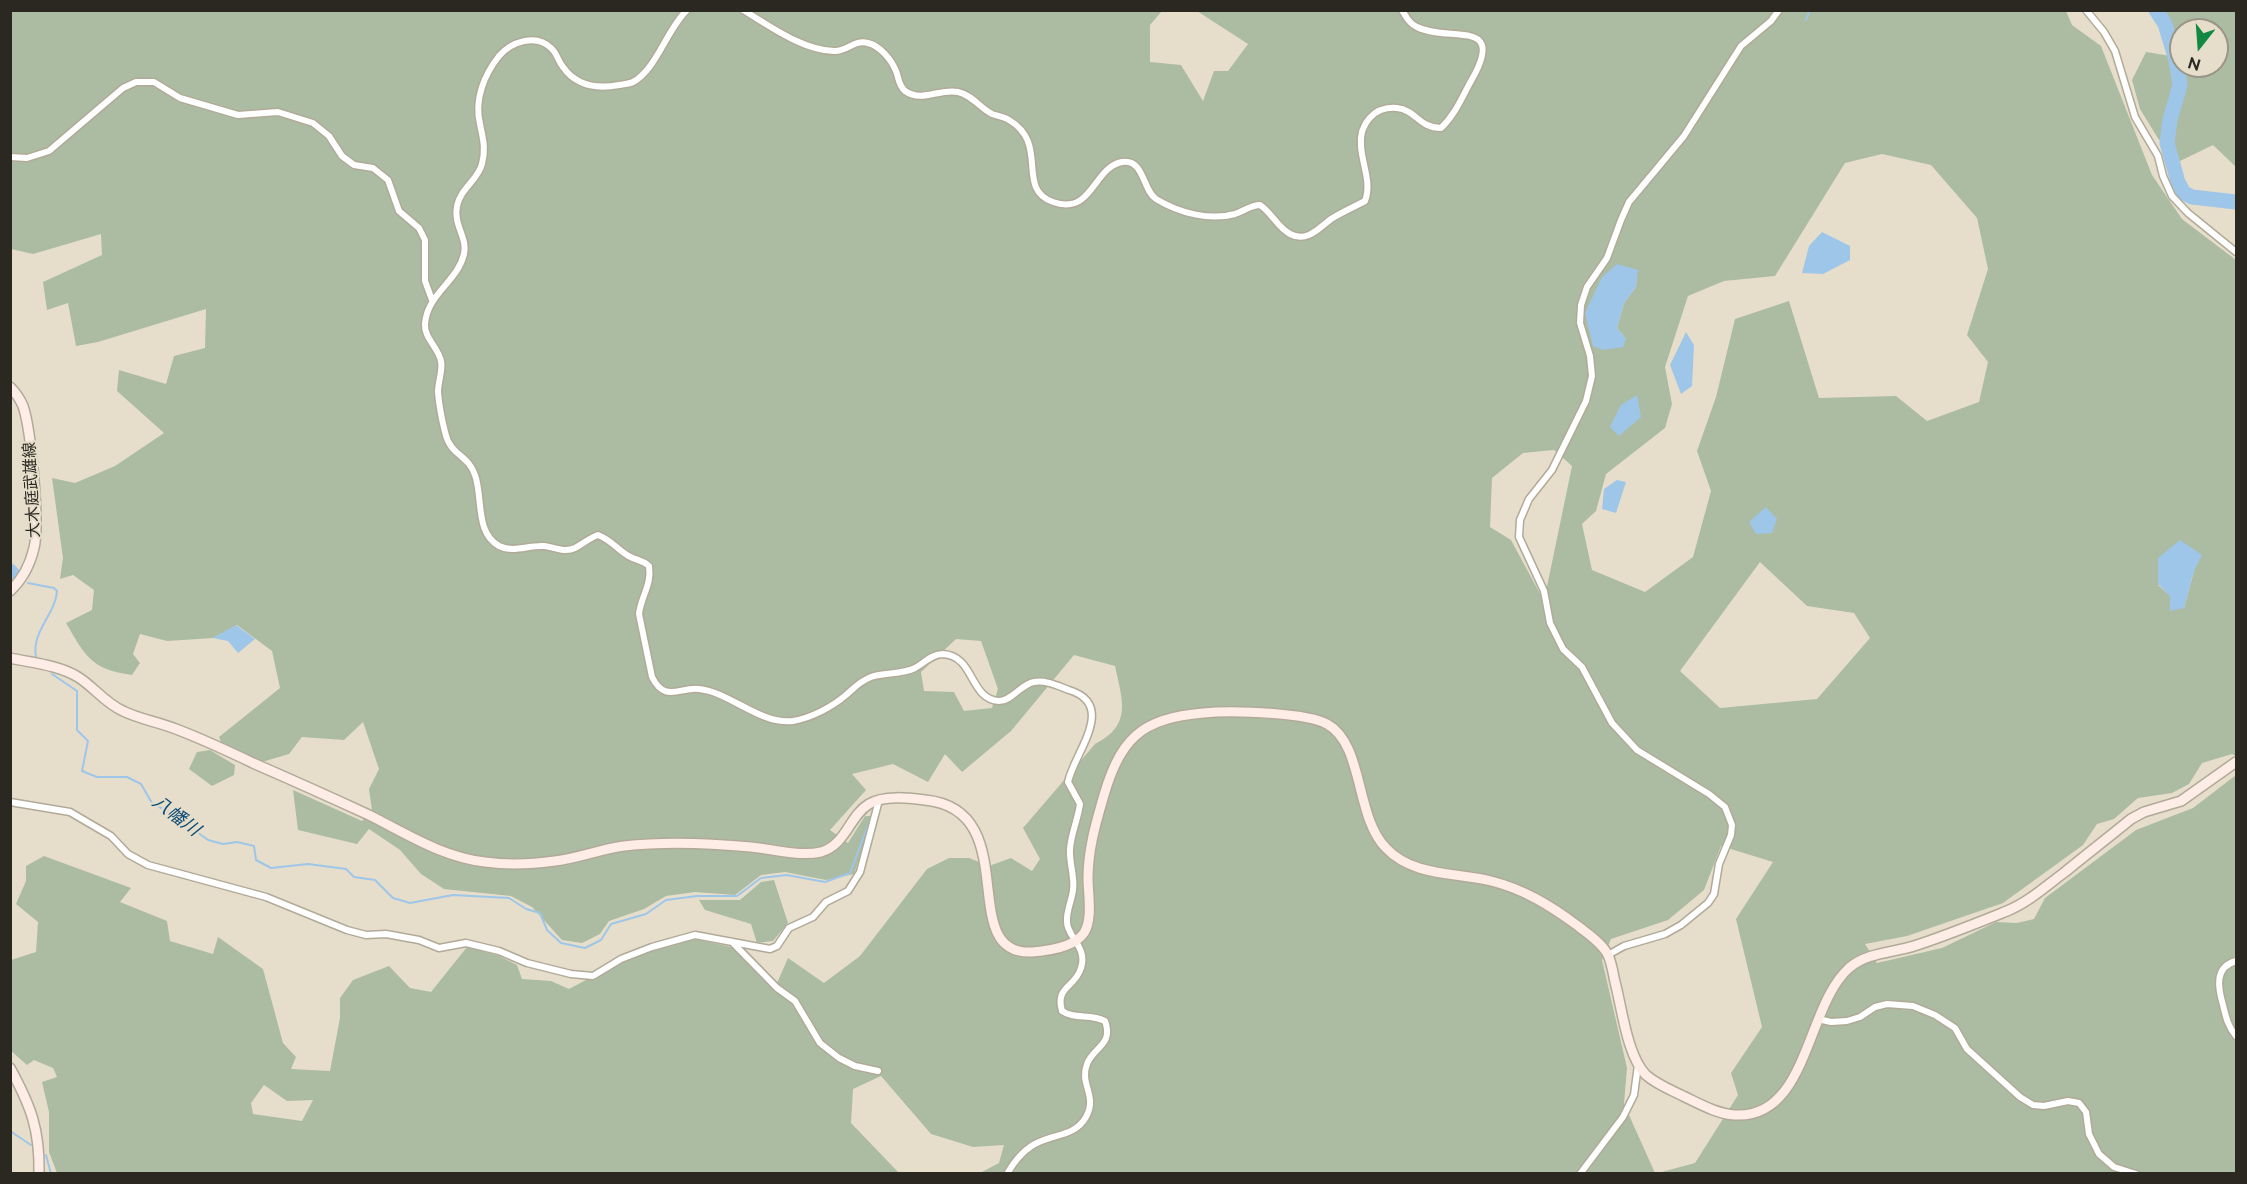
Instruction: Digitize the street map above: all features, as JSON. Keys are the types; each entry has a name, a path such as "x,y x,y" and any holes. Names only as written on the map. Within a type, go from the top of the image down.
{"street":[{"path":"687,10 674,24 643,74 633,82 603,88 582,83 563,68 553,49 534,39 510,47 500,55 490,70 481,89 478,104 485,151 481,167 457,203 455,216 464,242 465,253 445,286 432,300 425,323 426,333 440,355 442,364 438,393 445,433 449,446 468,462 476,476 485,531 489,539 500,546 514,550 543,546 565,550 574,548 598,535 614,543 629,557 649,566 649,585 640,603 639,614 652,677 657,686 663,690 672,692 699,688 773,719 793,721 809,717 828,708 845,697 860,682 873,676 903,673 934,656 944,654 960,660 968,668 979,691 986,697 1000,701 1007,699 1032,682 1044,681 1076,692 1085,698 1091,707 1092,721 1087,740 1071,768 1068,782 1080,804 1079,816 1070,845 1074,878 1067,921 1070,932 1077,940 1082,952 1082,968 1062,992 1060,1002 1062,1011 1069,1016 1095,1016 1105,1021 1107,1027 1104,1044 1088,1060 1083,1076 1090,1094 1090,1108 1086,1118 1073,1131 1038,1142 1021,1153 1007,1173"},
{"path":"743,10 793,39 825,51 838,51 860,41 877,47 888,57 896,70 899,84 915,95 927,96 945,91 968,95 992,113 1018,126 1032,151 1033,183 1038,192 1056,203 1078,203 1104,173 1122,162 1131,162 1137,167 1153,198 1169,206 1211,217 1224,217 1260,205 1277,224 1291,235 1302,238 1365,201 1368,186 1361,144 1364,126 1371,114 1382,109 1395,108 1407,111 1430,128 1442,128 1450,119 1480,65 1484,52 1480,41 1472,35 1426,31 1415,27 1402,10"},
{"path":"1608,955 1624,946 1673,930 1708,903 1714,894 1719,864 1731,836 1732,825 1725,807 1709,794 1637,750 1612,723 1582,667 1563,649 1550,623 1544,591 1519,537 1520,520 1529,499 1552,470 1586,401 1592,376 1590,356 1580,323 1581,305 1587,287 1607,258 1629,202 1684,136 1741,46 1771,21 1779,10"},
{"path":"2086,10 2104,32 2115,51 2135,117 2158,156 2163,176 2172,196 2188,213 2236,252"},
{"path":"10,157 27,158 49,151 123,88 136,82 153,82 180,98 238,115 278,112 313,123 329,136 342,156 354,165 373,168 388,180 399,211 419,228 426,240 425,280 432,300"},
{"name":"大木庭武雄線","path":"10,387 23,406 29,432 36,525 35,545 30,565 21,581 10,591"},
{"path":"10,658 68,672 86,683 113,706 127,713 170,727 210,744 374,818 423,844 458,857 492,863 555,861 621,847 673,843 743,846 811,853 827,850 840,842 866,805 879,800 924,800 945,803 959,809 967,817 981,846 986,862 992,921 997,936 1006,946 1015,951 1030,952 1065,946 1077,940 1084,933 1088,920 1088,869 1092,834 1112,768 1122,748 1141,730 1183,714 1243,711 1307,718 1330,725 1347,744 1370,824 1386,849 1408,864 1433,872 1488,880 1519,890 1560,913 1594,938 1608,955 1638,1065 1659,1084 1715,1111 1731,1116 1749,1114 1764,1108 1783,1095 1795,1076 1827,996 1850,967 1868,956 1910,947 2026,902 2131,819 2144,812 2181,801 2236,762"},
{"path":"10,802 70,812 111,836 128,854 148,865 266,897 348,930 366,935 386,934 419,940 439,948 466,943 499,951 528,963 571,974 593,976 621,959 652,947 695,935 770,949 777,946 789,928 813,917 826,902 848,891 860,872 879,800"},
{"path":"732,942 777,988 795,1001 820,1043 839,1058 855,1066 878,1071"},
{"path":"2236,962 2228,964 2219,976 2218,984 2229,1028 2236,1036"},
{"path":"1818,1019 1847,1022 1860,1017 1875,1006 1887,1004 1913,1006 1935,1015 1955,1028 1967,1049 2020,1097 2033,1105 2044,1106 2068,1101 2079,1104 2086,1112 2089,1134 2099,1154 2114,1167 2136,1173"},
{"path":"1580,1173 1623,1117 1634,1095 1638,1065"},
{"path":"12,1074 29,1102 37,1130 39,1173"}],"green space":[{"path":"11,11 1162,11 1150,25 1150,62 1181,65 1203,101 1214,71 1228,71 1248,44 1197,11 2066,11 2072,25 2101,46 2152,175 2182,219 2236,260 2236,756 2232,754 2202,763 2189,784 2172,793 2138,798 2114,819 2097,824 2083,845 2003,903 1907,936 1865,944 1877,963 1942,948 1996,922 2017,923 2034,919 2045,898 2136,830 2193,808 2236,775 2236,1173 1658,1173 1695,1163 1738,1095 1731,1073 1762,1027 1736,919 1773,862 1721,846 1704,890 1668,920 1611,939 1602,960 1627,1068 1624,1104 1655,1173 980,1173 999,1163 1004,1145 973,1147 931,1134 881,1076 853,1089 851,1123 899,1173 57,1173 49,1152 49,1112 42,1082 57,1077 53,1068 34,1060 27,1065 10,1050 11,960 36,952 38,922 16,904 26,881 26,866 44,856 131,888 120,902 167,921 170,941 213,954 218,937 263,969 283,1043 296,1057 291,1069 330,1071 340,1018 340,998 353,980 389,966 410,988 431,992 467,947 497,955 517,965 522,979 551,981 569,989 599,973 657,948 695,939 736,948 774,990 788,958 824,983 860,956 927,869 949,858 969,858 989,866 1011,858 1032,871 1040,859 1023,828 1095,744 1115,729 1120,720 1122,701 1115,666 1074,655 1011,731 962,772 945,754 928,782 893,764 852,774 866,790 830,830 848,843 865,816 874,816 854,874 826,880 785,872 761,875 735,895 695,892 666,896 644,909 609,921 600,934 582,943 562,940 532,907 511,896 444,889 421,874 400,850 369,829 357,844 298,830 293,790 362,821 372,810 369,789 379,769 363,722 344,740 302,737 289,754 262,762 221,742 219,737 280,688 272,651 237,625 213,638 167,641 140,634 133,654 140,663 132,675 98,665 85,653 66,623 92,610 94,590 73,575 60,579 63,558 52,478 75,483 115,466 164,433 117,391 119,370 166,384 174,356 205,348 206,309 98,342 76,346 68,303 47,310 43,282 102,255 101,234 33,254 11,249","holes":["1882,154 1931,165 1977,218 1988,269 1967,335 1988,362 1979,402 1927,421 1896,396 1819,398 1789,301 1735,319 1716,397 1697,451 1711,491 1693,557 1645,592 1592,570 1582,524 1596,511 1606,474 1665,428 1672,404 1665,367 1688,296 1724,281 1775,276 1845,163","1637,270 1636,287 1624,303 1617,328 1626,339 1593,346","1554,450 1572,466 1544,601 1511,540 1490,527 1492,478 1523,453","1760,562 1807,606 1854,613 1870,638 1817,699 1720,708 1680,671","2194,571 2184,608 2158,585","956,639 981,641 998,689 992,708 964,711 954,692 924,691 921,672","264,1085 287,1101 313,1100 302,1121 253,1114 251,1103"]},
{"path":"2160,11 2236,11 2236,167 2213,145 2178,162 2169,139 2159,140 2140,109 2132,80 2146,52 2169,56 2169,78 2229,78 2229,18 2169,18 2169,29 2166,19"},
{"path":"210,750 235,765 234,775 212,786 189,769 197,752"},
{"path":"774,880 788,923 773,941 757,943 751,924 705,910 699,900 740,900 761,882"}],"water":[{"path":"1822,232 1850,246 1850,260 1823,274 1802,273 1809,246"},
{"path":"1617,264 1638,270 1636,287 1624,303 1617,328 1626,339 1623,347 1603,350 1593,346 1585,313 1602,277"},
{"path":"1686,332 1694,345 1692,386 1681,394 1670,365"},
{"path":"1637,395 1641,417 1619,436 1610,427 1621,405"},
{"path":"1617,480 1626,482 1616,513 1602,509 1604,489"},
{"path":"1766,507 1777,519 1772,533 1756,534 1749,522"},
{"path":"2180,540 2202,555 2194,571 2184,608 2170,611 2170,596 2158,584 2158,558"},
{"path":"236,625 255,639 238,653 228,641 213,638"}],"waterway":[{"path":"1806,20 1810,10"},
{"path":"2156,10 2165,24 2176,60 2180,85 2170,120 2167,143 2178,182 2184,193 2192,197 2236,202"},
{"name":"八幡川","path":"10,571 14,576"},
{"name":"八幡川","path":"28,583 54,588 57,591 53,607 37,639 36,657"},
{"name":"八幡川","path":"52,674 77,691 77,730 88,741 82,771 97,777 127,777 141,784 152,803 174,815 208,840 223,844 237,842 254,846 256,860 271,868 308,864 346,869 354,877 375,880 393,898 410,903 453,895 509,898 526,909 540,913 547,930 561,943 585,948 601,940 611,924 646,914 666,900 697,896 737,896 761,878 787,875 825,882 850,873 870,820"},
{"path":"10,1131 31,1145"},
{"path":"46,1155 51,1174"}]}
